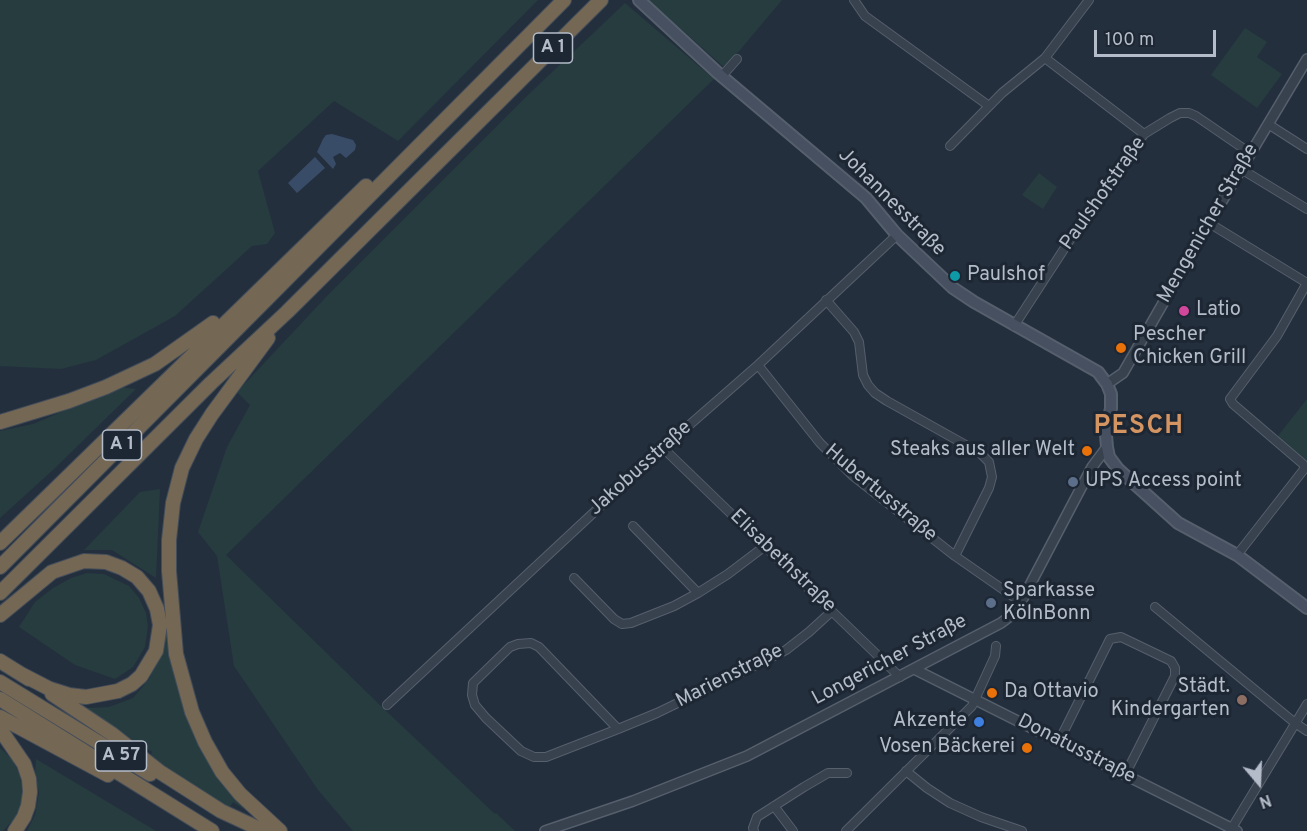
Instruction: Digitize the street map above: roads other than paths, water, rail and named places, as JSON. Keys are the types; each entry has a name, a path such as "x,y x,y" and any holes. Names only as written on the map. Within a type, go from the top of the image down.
{"highway":[{"name":"A 1","path":"0,567 564,0"},
{"name":"A 1","path":"0,593 601,0"},
{"path":"0,543 271,277 461,96 470,93"},
{"path":"0,422 69,402 155,364 203,331 271,277"},
{"path":"280,831 240,794 222,772 192,712 176,654 170,596 168,540 172,503 182,468 196,439 287,312"},
{"path":"0,613 85,509"},
{"path":"0,613 52,572 84,561 106,562 136,577 149,591 157,609 159,632 156,651 141,676 118,691 86,697 69,695 50,689 21,674"},
{"path":"0,661 112,734 160,772 221,811 264,831"},
{"name":"A 57","path":"0,682 241,831"},
{"name":"A 57","path":"0,699 212,831"},
{"path":"0,717 116,780 167,803"},
{"path":"0,729 24,764 29,779 28,806 15,831"}],"main road":[{"name":"Johannesstraße","path":"639,0 722,76 853,186 897,235 953,288 1014,326 1094,370 1107,384"},
{"path":"1107,384 1111,399 1106,435 1107,447 1109,457 1118,469 1170,516 1203,538 1237,555 1307,608"}],"street":[{"path":"854,0 865,16 989,106"},
{"path":"950,146 989,106 1045,58 1089,0"},
{"path":"1045,58 1144,134"},
{"path":"722,76 737,59"},
{"name":"Mengenicher Straße","path":"1107,384 1123,373 1307,59"},
{"name":"Paulshofstraße","path":"1014,326 1077,229 1144,134 1180,113 1189,113 1250,153"},
{"path":"1268,124 1307,149"},
{"path":"1241,169 1307,209"},
{"path":"1209,223 1307,283 1289,318 1230,399 1305,468 1237,555"},
{"name":"Jakobusstraße","path":"387,705 663,448 758,365 897,235"},
{"path":"826,300 854,332 859,342 863,375 875,393 980,453 989,462 992,477 989,488 955,556"},
{"name":"Hubertusstraße","path":"758,365 820,443 852,475 955,556 1021,602"},
{"name":"Longericher Straße","path":"545,831 633,801 747,756 1001,623 1013,614 1021,602 1092,467 1107,447"},
{"name":"Elisabethstraße","path":"663,448 900,677"},
{"path":"633,526 698,593"},
{"path":"574,578 614,619 622,624 632,623 652,616 698,593 765,546"},
{"path":"1155,607 1307,731"},
{"name":"Marienstraße","path":"618,729 539,647 531,643 510,647 473,683 472,695 480,711 521,751 528,755 546,756 618,729 725,681 786,650 832,611"},
{"path":"1059,741 1110,639 1121,637 1171,662 1175,668 1175,676 1125,775"},
{"path":"846,831 972,706 995,656 996,646"},
{"name":"Donatusstraße","path":"914,669 1233,830"},
{"path":"1233,830 1307,704"},
{"path":"906,771 950,803 981,817 1022,831"},
{"path":"754,831 757,817 774,806 828,773 847,772"},
{"path":"774,806 793,831"}],"water":[{"path":"332,134 353,140 356,145 355,150 346,158 340,153 333,157 336,164 333,169 317,152 326,135"},
{"path":"315,157 325,168 297,193 288,183"}],"place":[{"name":"Paulshof","path":"955,276"},
{"name":"Latio","path":"1184,311"},
{"name":"Pescher Chicken Grill","path":"1121,348"},
{"name":"Steaks aus aller Welt","path":"1087,451"},
{"name":"UPS Access point","path":"1073,482"},
{"name":"Sparkasse KölnBonn","path":"991,603"},
{"name":"Da Ottavio","path":"992,693"},
{"name":"Städt. Kindergarten","path":"1242,700"},
{"name":"Akzente","path":"979,722"},
{"name":"Vosen Bäckerei","path":"1027,748"}],"district":[{"name":"PESCH","path":"1139,428"}]}
